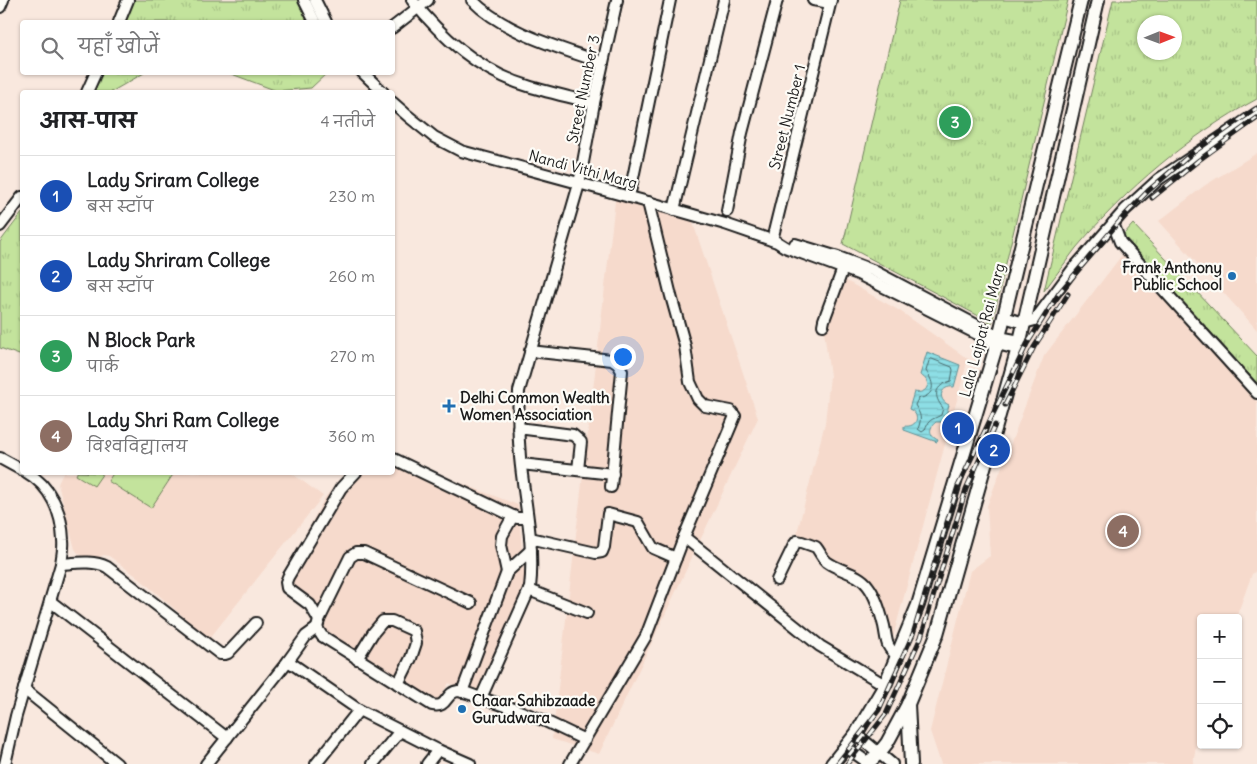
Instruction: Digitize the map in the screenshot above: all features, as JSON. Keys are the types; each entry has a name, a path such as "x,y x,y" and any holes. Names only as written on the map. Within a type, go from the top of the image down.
{"main road":[{"name":"Lala Lajpat Rai Marg","path":"832,764 856,734 885,685 918,605 998,340 1081,0"},
{"path":"868,764 887,743 908,704 937,634 1024,323 1098,0"},
{"path":"1049,132 1066,137"},
{"path":"1042,162 1060,165"},
{"path":"908,704 911,764"}],"street":[{"path":"0,7 3,0"},
{"path":"120,20 128,0"},
{"path":"304,0 314,20"},
{"path":"315,0 325,20"},
{"path":"395,25 415,4 428,0"},
{"path":"472,0 493,17 516,31 603,63"},
{"name":"Street Number 3","path":"480,698 529,590 532,571 530,538 520,464 518,428 520,391 579,184 594,103 618,0"},
{"path":"629,197 670,0"},
{"path":"674,210 724,0"},
{"path":"727,211 742,132 777,0"},
{"path":"813,0 830,2"},
{"name":"Street Number 1","path":"775,241 830,2"},
{"path":"415,4 450,42 480,65 530,87 594,103"},
{"path":"88,90 95,75"},
{"path":"365,75 381,90"},
{"name":"Nandi Vithi Marg","path":"395,104 434,137 461,151 725,224 775,241 785,247 845,264 867,278 998,340 1018,345"},
{"path":"1004,317 1024,323 1035,320 1073,269 1124,210 1159,178 1257,113"},
{"path":"0,226 20,199"},
{"path":"570,764 646,636 684,537 735,416 731,411 705,406 698,399 690,382 685,346 648,202"},
{"path":"1113,223 1120,242 1257,393"},
{"path":"823,325 845,264"},
{"path":"530,352 612,360 618,364 622,371 611,487"},
{"path":"518,428 573,435 580,442 578,470"},
{"path":"0,458 20,469"},
{"path":"395,459 512,516 527,518"},
{"path":"520,464 613,474"},
{"path":"5,764 14,724 61,564 63,540 59,512 48,490 31,475"},
{"path":"353,475 341,488 286,582 287,588 310,605 322,636 432,705 443,704 452,693 458,691 545,720 585,740"},
{"path":"530,538 596,553 602,552 608,514 638,522 653,548 676,558"},
{"path":"507,572 502,536 512,516"},
{"path":"684,537 820,646 885,685"},
{"path":"777,580 791,550 797,542 816,546 822,558 828,563 867,584 883,624 890,651 898,656"},
{"path":"462,692 507,572 531,550"},
{"path":"206,764 306,636 318,624 350,557 356,553 364,553 471,603"},
{"path":"61,564 90,563 107,566 220,654 228,652 256,623"},
{"path":"529,590 587,613"},
{"path":"50,601 227,738"},
{"path":"357,659 383,621 392,621 414,632 416,643 398,684"},
{"path":"288,661 359,710 470,764"},
{"path":"24,689 117,764"},
{"path":"316,764 359,710"},
{"path":"373,764 400,730"},
{"path":"856,734 892,764"},
{"path":"846,747 868,764"},
{"path":"427,764 438,750"}],"shaded area":[{"name":"Frank Anthony Public School","path":"1257,153 1257,330 1159,221 1204,186"},
{"path":"616,193 690,214 758,418 599,754 552,739"},
{"path":"1122,255 1257,402 1257,570 1252,574 1237,614 1197,614 1197,739 1193,764 941,764 930,731 970,571 990,556 987,506 1044,356"},
{"path":"843,279 900,311 968,359 892,641 871,583 826,558 819,547 797,533 825,423 830,376 824,331"},
{"path":"395,458 518,505 525,583 477,695 449,683 434,706 314,630 309,608 281,583 324,499 343,475 395,475"},
{"path":"62,475 294,475 323,496 209,639 139,578 109,556 104,555 97,558 83,556 78,553 75,549 58,484"}],"green space":[{"path":"132,0 298,0 308,20 123,20"},
{"path":"900,0 1068,0 992,323 843,244"},
{"path":"1113,0 1257,0 1257,99 1207,129 1160,165 1137,184 1076,248 1044,291"},
{"path":"100,75 141,75 114,90 93,90"},
{"path":"234,75 325,75 311,88 274,90"},
{"path":"20,216 20,355 0,348 0,242"},
{"path":"1133,224 1257,356 1257,383 1123,235"},
{"path":"76,475 102,475 94,486"},
{"path":"112,475 173,475 151,508 108,481"}],"water":[{"path":"927,352 960,365 954,387 943,390 941,396 949,405 944,422 936,422 931,429 931,434 938,440 937,442 904,430 904,426 912,425 916,420 915,414 909,409 914,392 925,390 928,384 920,375"}],"railway":[{"path":"837,764 879,710 913,634 958,486 1027,344 1059,293 1123,217 1148,191 1191,154 1257,108"},
{"path":"1152,198 1199,160 1257,118"},
{"path":"1005,405 1034,347 1068,294"},
{"path":"847,764 886,714 921,637 966,489 995,425"}],"place":[{"name":"N Block Park","path":"955,122"},
{"name":"Frank Anthony Public School","path":"1232,276"},
{"name":"Delhi Common Wealth Women Association","path":"449,406"},
{"name":"Lady Sriram College","path":"958,428"},
{"name":"Lady Shriram College","path":"994,450"},
{"name":"Lady Shri Ram College","path":"1123,531"},
{"name":"Chaar Sahibzaade Gurudwara","path":"462,709"}]}
